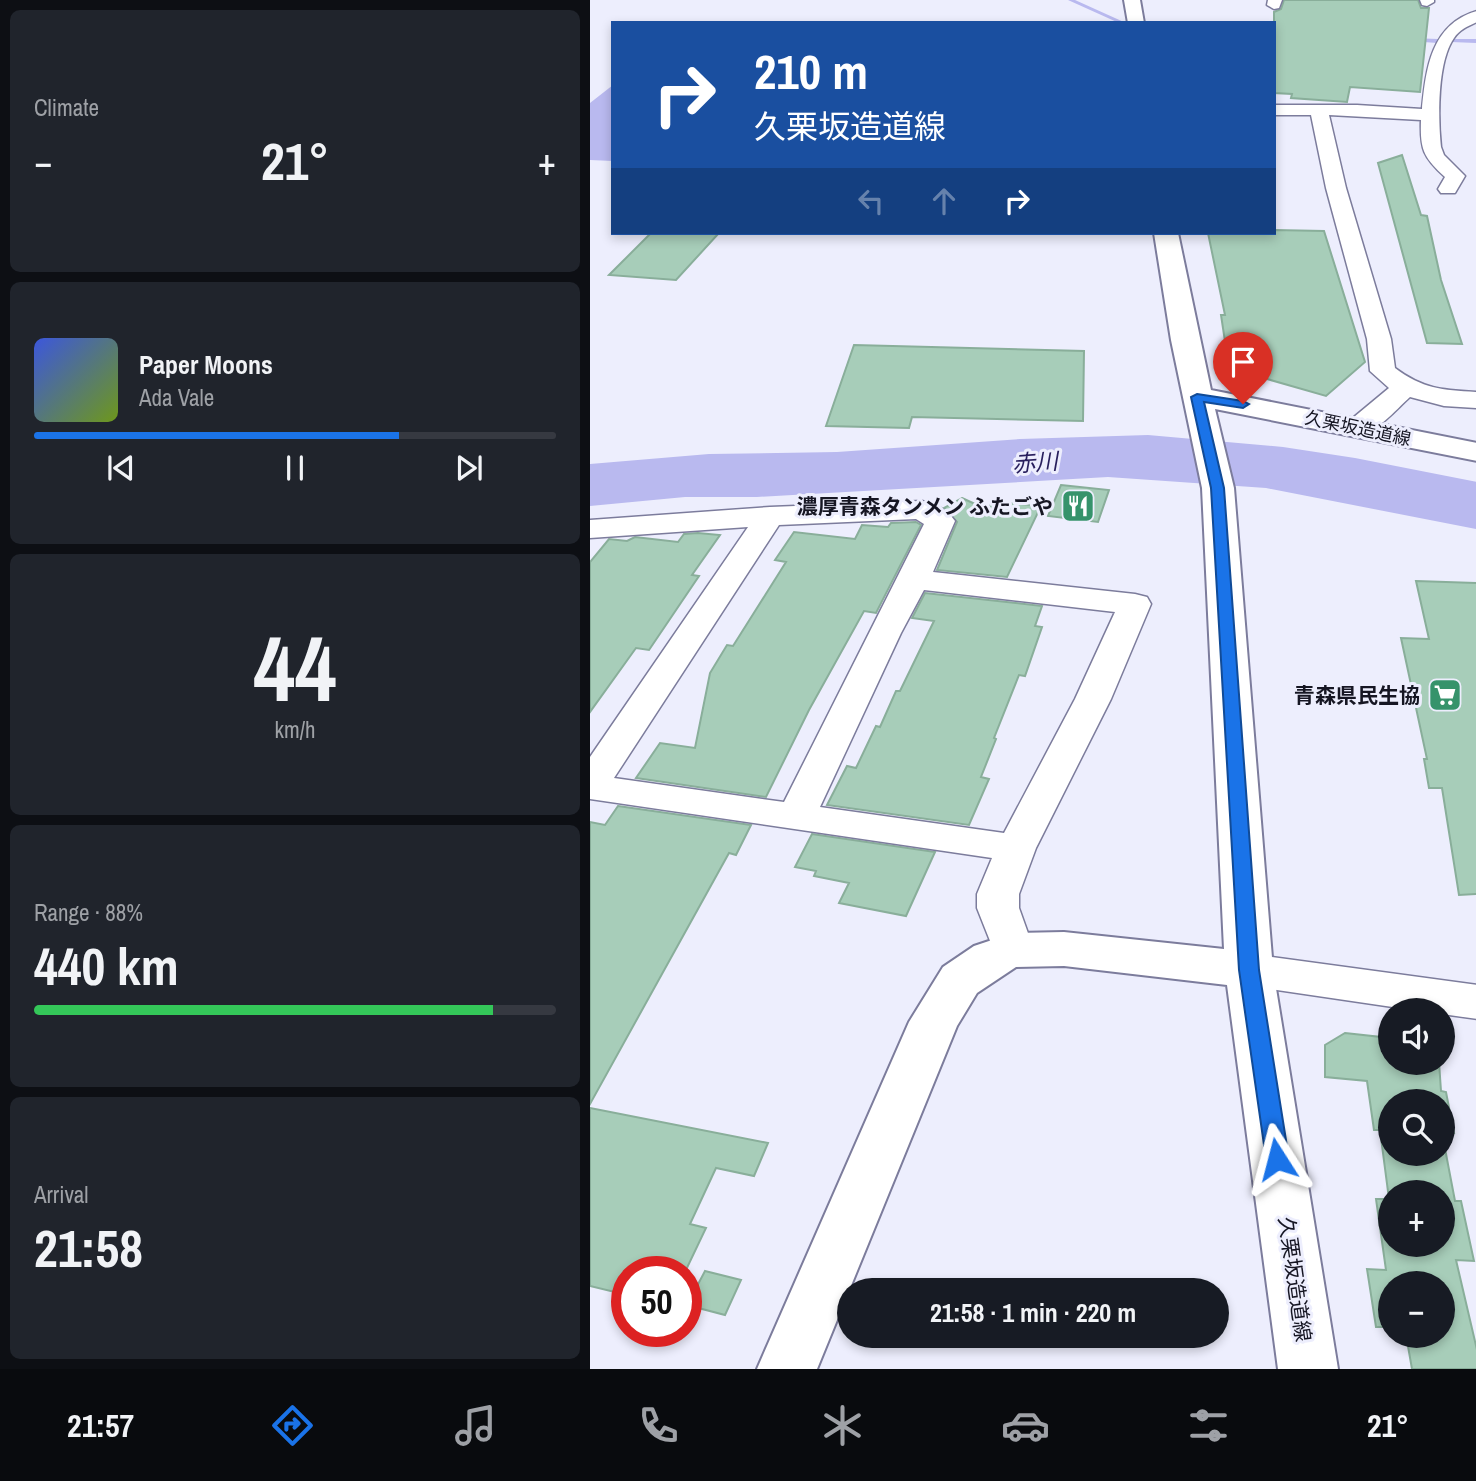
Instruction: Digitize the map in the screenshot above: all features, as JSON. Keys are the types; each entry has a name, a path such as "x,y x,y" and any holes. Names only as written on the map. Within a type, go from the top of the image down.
{"main road":[{"path":"1132,0 1136,21"},
{"name":"久栗坂造道線","path":"1166,235 1197,397 1218,488 1249,970 1308,1369"},
{"name":"久栗坂造道線","path":"1197,397 1266,408 1476,453"},
{"path":"787,1369 934,1022 960,980 974,968 1013,950 1064,949 1249,970"}],"street":[{"path":"1448,189 1455,176 1435,156 1431,145 1430,115 1438,59 1448,34 1476,15"},
{"path":"1276,110 1430,115"},
{"path":"1319,110 1336,188 1379,339 1383,372 1405,388 1444,398 1476,400"},
{"path":"1358,428 1405,388"},
{"path":"590,528 770,516 922,510 940,521 914,579 884,633 795,816"},
{"path":"770,516 590,786 1016,848"},
{"path":"914,579 1135,604 1093,699 1016,848 998,894 998,908 1013,950"},
{"path":"1249,970 1476,1002"}],"water":[{"path":"611,87 611,161 590,160 590,103"},
{"name":"赤川","path":"1148,435 1283,447 1477,482 1476,529 1266,488 1108,477 757,497 685,497 590,506 590,464 709,454 837,452 1020,439"}],"building":[{"path":"1284,0 1418,0 1421,8 1429,8 1420,92 1350,87 1347,102 1291,98 1292,94 1276,93 1274,12 1281,9"},
{"path":"1402,155 1421,215 1427,216 1441,280 1462,344 1427,343 1378,163"},
{"path":"1276,230 1324,231 1365,362 1326,396 1229,368 1221,315 1225,315 1208,235 1276,235"},
{"path":"649,235 717,235 676,280 609,275"},
{"path":"854,345 1084,351 1083,421 912,417 909,428 826,426"},
{"name":"濃厚青森タンメン ふたごや","path":"1061,485 1109,490 1098,522 1048,516"},
{"path":"962,498 988,510 992,501 1041,506 1007,577 937,570 957,522 944,508"},
{"path":"916,522 921,525 876,613 864,611 809,710 766,797 636,778 660,743 695,748 710,673 727,645 733,646 786,562 775,560 794,532 855,539 862,525 888,527 891,523"},
{"path":"684,534 720,535 692,575 699,576 649,650 636,648 590,712 590,562 609,539 627,541 635,537 678,542"},
{"name":"青森県民生協","path":"1416,581 1477,583 1477,894 1459,895 1442,788 1429,788 1424,759 1427,759 1401,638 1429,639"},
{"path":"925,593 1042,606 1035,626 1042,627 1025,676 1019,675 994,738 996,739 981,777 989,779 969,825 827,805 847,766 856,768 876,726 880,727 934,621 912,618"},
{"path":"618,806 751,825 736,855 729,853 590,1104 590,822 605,825"},
{"path":"812,834 935,852 906,916 839,903 849,883 814,876 816,871 795,867"},
{"path":"1345,1033 1378,1037 1378,1075 1440,1075 1441,1089 1378,1089 1378,1130 1374,1130 1367,1081 1325,1077 1325,1045"},
{"path":"590,1108 768,1143 754,1176 716,1168 690,1224 706,1228 693,1256 611,1256 611,1291 590,1286"},
{"path":"1385,1166 1448,1166 1451,1180 1387,1180"},
{"path":"1455,1201 1461,1201 1474,1261 1456,1260 1477,1350 1477,1369 1412,1369 1408,1348 1455,1348 1455,1271 1378,1271 1376,1327 1367,1269 1386,1270 1384,1257 1455,1257"},
{"path":"705,1271 741,1280 725,1315 702,1309 702,1277"}],"waterway":[{"path":"1071,0 1119,21"},
{"path":"1410,40 1438,41"},
{"path":"1453,41 1477,41"}],"place":[{"name":"濃厚青森タンメン ふたごや","path":"1078,506"},
{"name":"青森県民生協","path":"1445,695"}],"route":[{"path":"1243,404 1197,397 1218,488 1249,970 1277,1159"}]}
